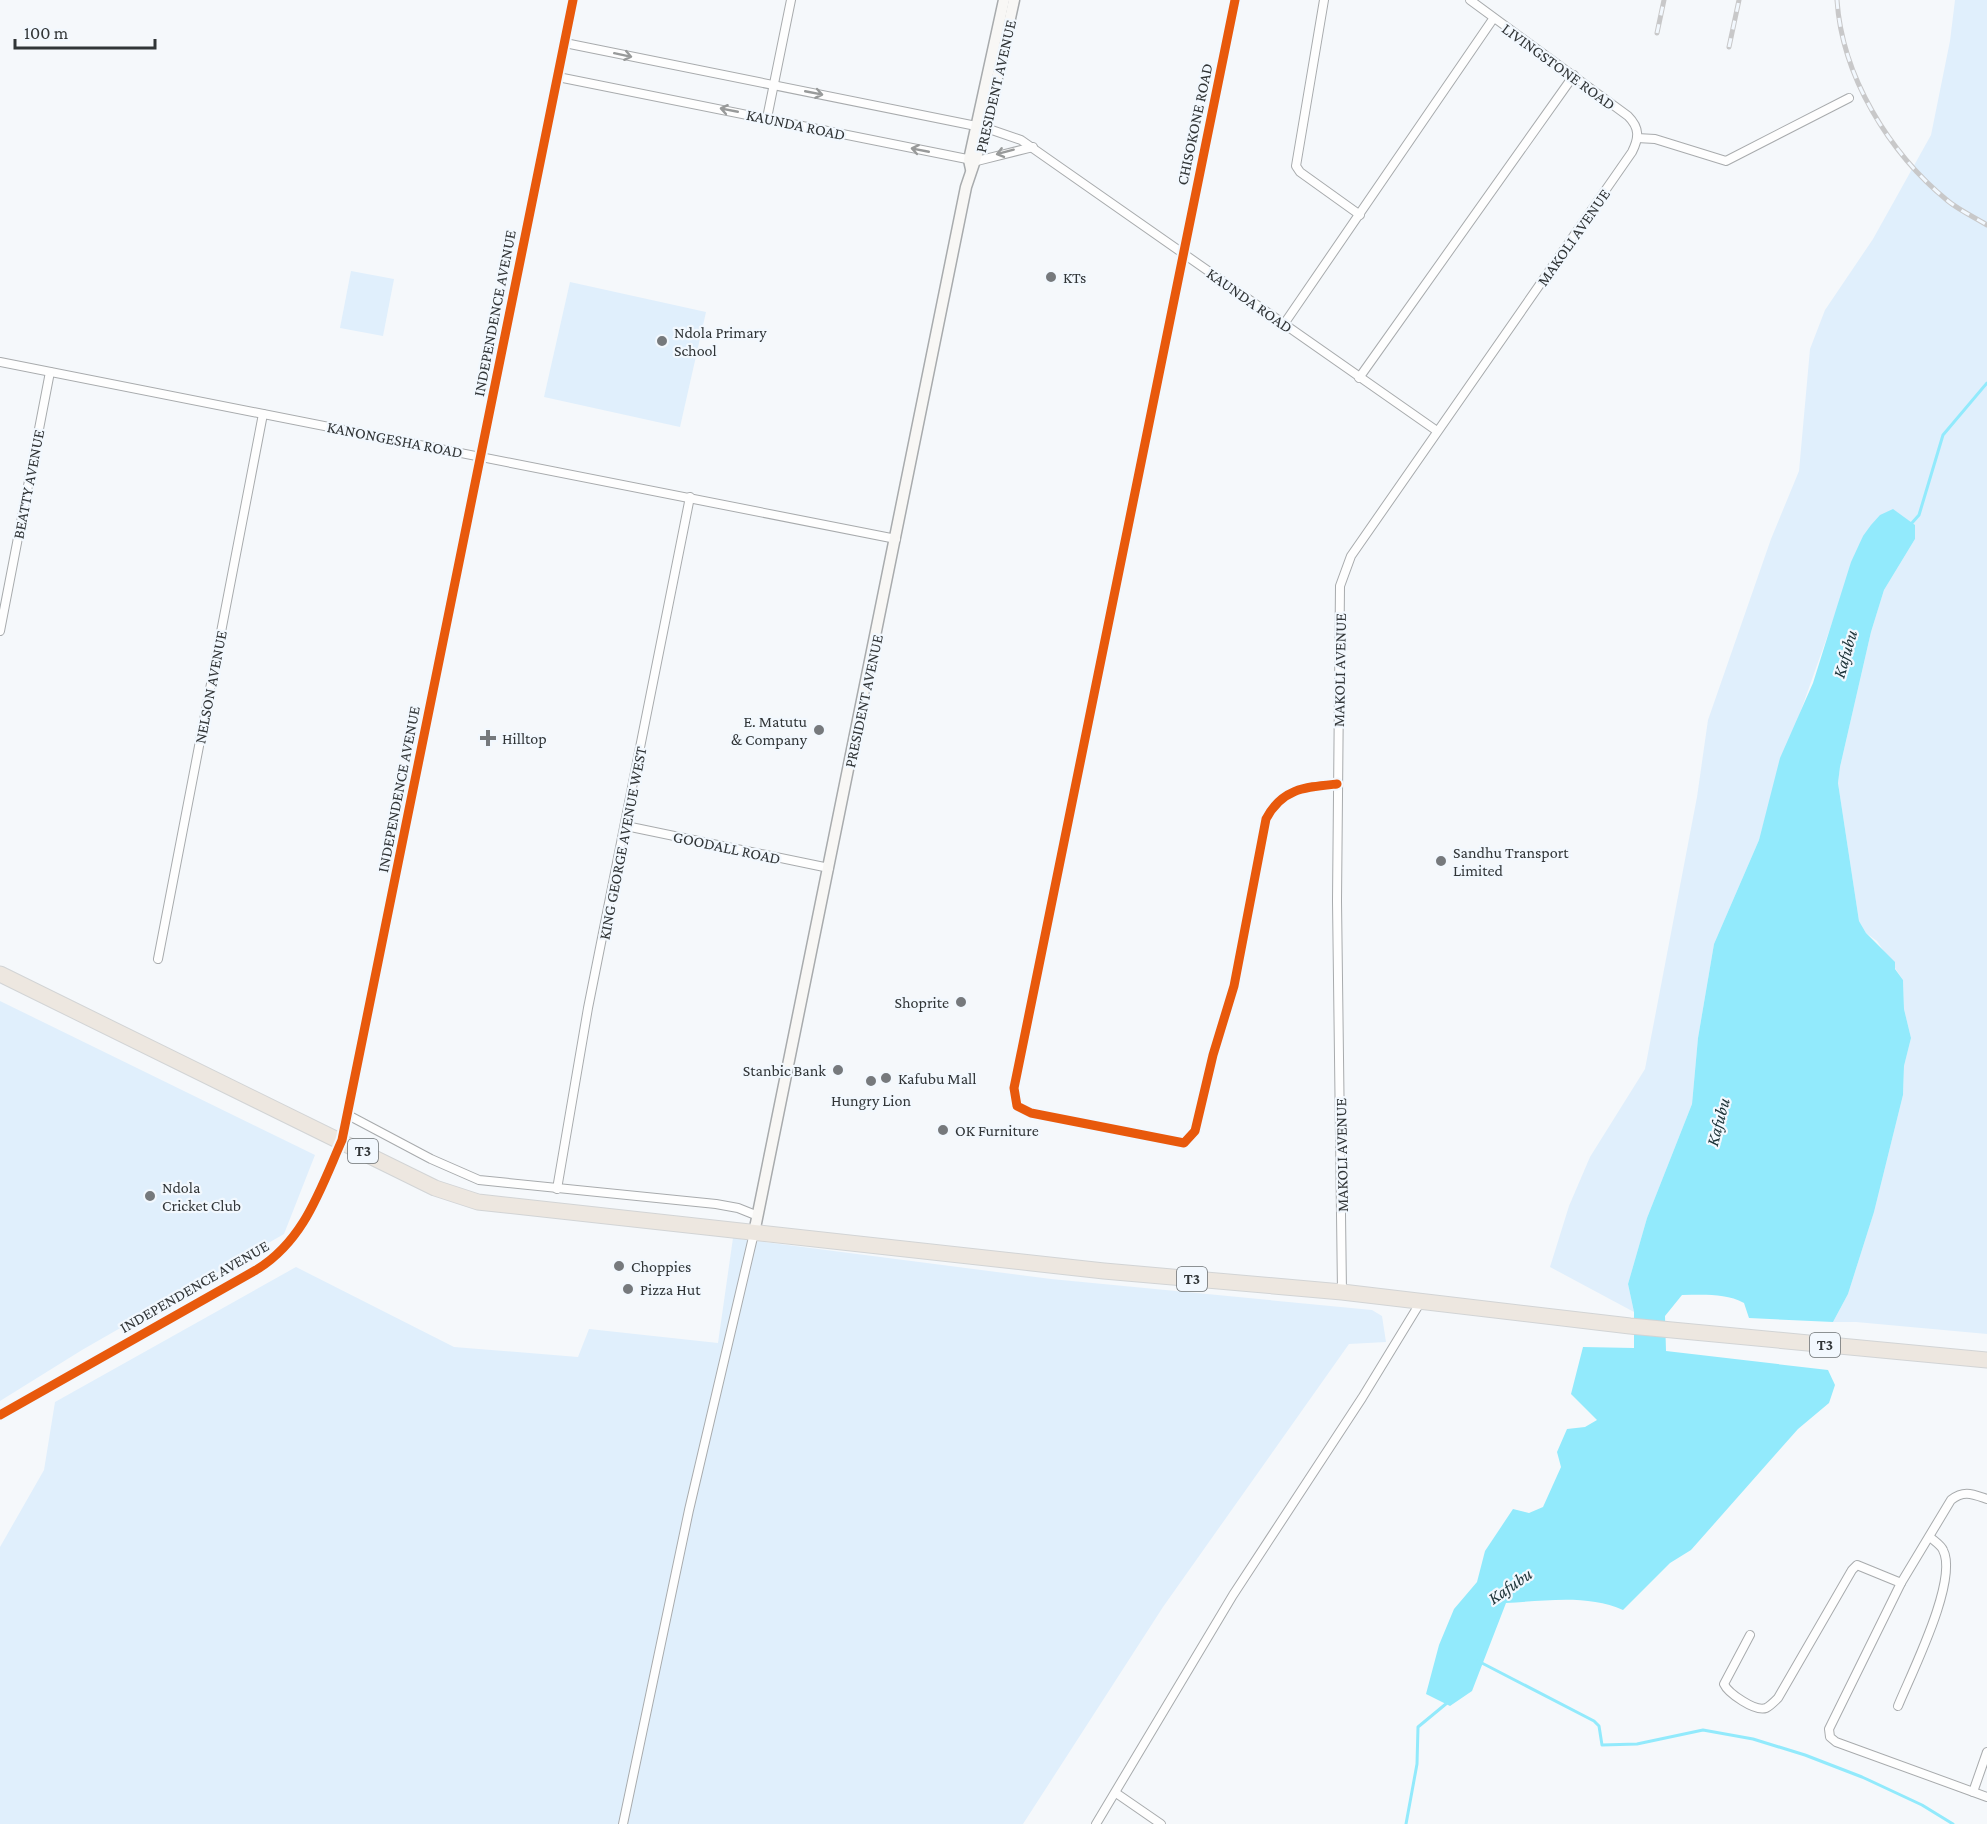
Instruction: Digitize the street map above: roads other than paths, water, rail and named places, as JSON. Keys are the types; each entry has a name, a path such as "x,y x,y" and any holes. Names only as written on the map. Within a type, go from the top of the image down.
{"highway":[{"name":"T3","path":"0,974 342,1140 435,1188 478,1202 1104,1271 1342,1292 1420,1303 1666,1330 1987,1360"}],"main road":[{"name":"PRESIDENT AVENUE","path":"982,128 1004,0"},
{"name":"PRESIDENT AVENUE","path":"754,1233 972,163 1014,0"}],"street":[{"name":"INDEPENDENCE AVENUE","path":"0,1415 282,1253 297,1234 342,1140 573,0"},
{"path":"767,118 791,0"},
{"name":"CHISOKONE ROAD","path":"1235,0 1014,1088 1017,1106 1031,1113 1184,1143 1191,1138 1196,1131 1213,1055 1234,986 1266,819 1279,799 1288,793 1301,788 1338,784"},
{"path":"1324,0 1296,166 1300,172 1360,215"},
{"name":"LIVINGSTONE ROAD","path":"1470,0 1632,120 1638,131 1637,138"},
{"path":"1284,324 1494,19"},
{"name":"KAUNDA ROAD","path":"565,43 982,128 1034,147 1183,255 1437,431"},
{"path":"1359,378 1574,75"},
{"name":"KAUNDA ROAD","path":"558,76 767,118 972,163 1034,147"},
{"path":"1637,138 1655,139 1726,161 1849,98"},
{"name":"MAKOLI AVENUE","path":"1342,1292 1338,784 1339,619 1343,575 1351,556 1632,152 1637,138"},
{"name":"KANONGESHA ROAD","path":"0,362 896,539"},
{"name":"BEATTY AVENUE","path":"0,631 50,372"},
{"name":"NELSON AVENUE","path":"158,959 263,414"},
{"name":"KING GEORGE AVENUE WEST","path":"557,1189 588,1008 690,497"},
{"name":"GOODALL ROAD","path":"626,826 829,868"},
{"path":"348,1115 431,1159 479,1180 716,1204 738,1208 758,1216"},
{"path":"623,1824 689,1510 754,1233"},
{"path":"1096,1824 1233,1595 1362,1398 1420,1303"},
{"path":"1987,1499 1969,1493 1960,1493 1951,1500 1901,1583 1829,1729 1830,1737 1836,1742 1987,1797"},
{"path":"1898,1706 1934,1624 1940,1600 1946,1561 1943,1550 1930,1537"},
{"path":"1750,1635 1724,1684 1726,1690 1758,1708 1767,1708 1778,1698 1857,1565 1901,1583"},
{"path":"1973,1792 1987,1752"},
{"path":"1116,1793 1161,1824"}],"water":[{"path":"1893,509 1915,525 1915,539 1884,590 1871,632 1838,783 1859,921 1866,933 1895,962 1895,969 1903,980 1904,1009 1911,1038 1904,1066 1903,1095 1874,1212 1848,1294 1833,1322 1749,1318 1744,1303 1722,1296 1706,1295 1682,1295 1665,1316 1666,1351 1828,1370 1835,1385 1829,1403 1798,1429 1691,1550 1670,1563 1623,1610 1581,1600 1506,1603 1472,1691 1450,1706 1426,1694 1439,1645 1454,1609 1477,1582 1485,1551 1513,1509 1529,1513 1543,1507 1561,1467 1557,1452 1567,1429 1585,1427 1597,1420 1571,1394 1583,1347 1634,1348 1634,1312 1628,1284 1647,1218 1692,1104 1698,1038 1714,944 1759,840 1780,758 1813,683 1851,562 1863,536 1871,525 1880,515"}],"waterway":[{"name":"Kafubu","path":"1911,524 1919,515 1943,435 1987,383"},
{"path":"1478,1661 1594,1721 1599,1726 1602,1745 1637,1744 1703,1730 1753,1739 1805,1755 1862,1777 1922,1805 1953,1824"},
{"name":"Kafubu","path":"1406,1824 1417,1764 1418,1727 1447,1703"}],"railway":[{"path":"1657,33 1664,0"},
{"path":"1729,47 1739,0"},
{"path":"1837,0 1848,57 1872,111 1888,136 1926,182 1952,204 1987,225"}],"place":[{"name":"KTs","path":"1051,277"},
{"name":"Ndola Primary School","path":"662,341"},
{"name":"E. Matutu & Company","path":"819,730"},
{"name":"Hilltop","path":"488,738"},
{"name":"Sandhu Transport Limited","path":"1441,861"},
{"name":"Shoprite","path":"961,1002"},
{"name":"Stanbic Bank","path":"838,1070"},
{"name":"Kafubu Mall","path":"886,1078"},
{"name":"Hungry Lion","path":"871,1081"},
{"name":"OK Furniture","path":"943,1130"},
{"name":"Ndola Cricket Club","path":"150,1196"},
{"name":"Choppies","path":"619,1266"},
{"name":"Pizza Hut","path":"628,1289"}]}
